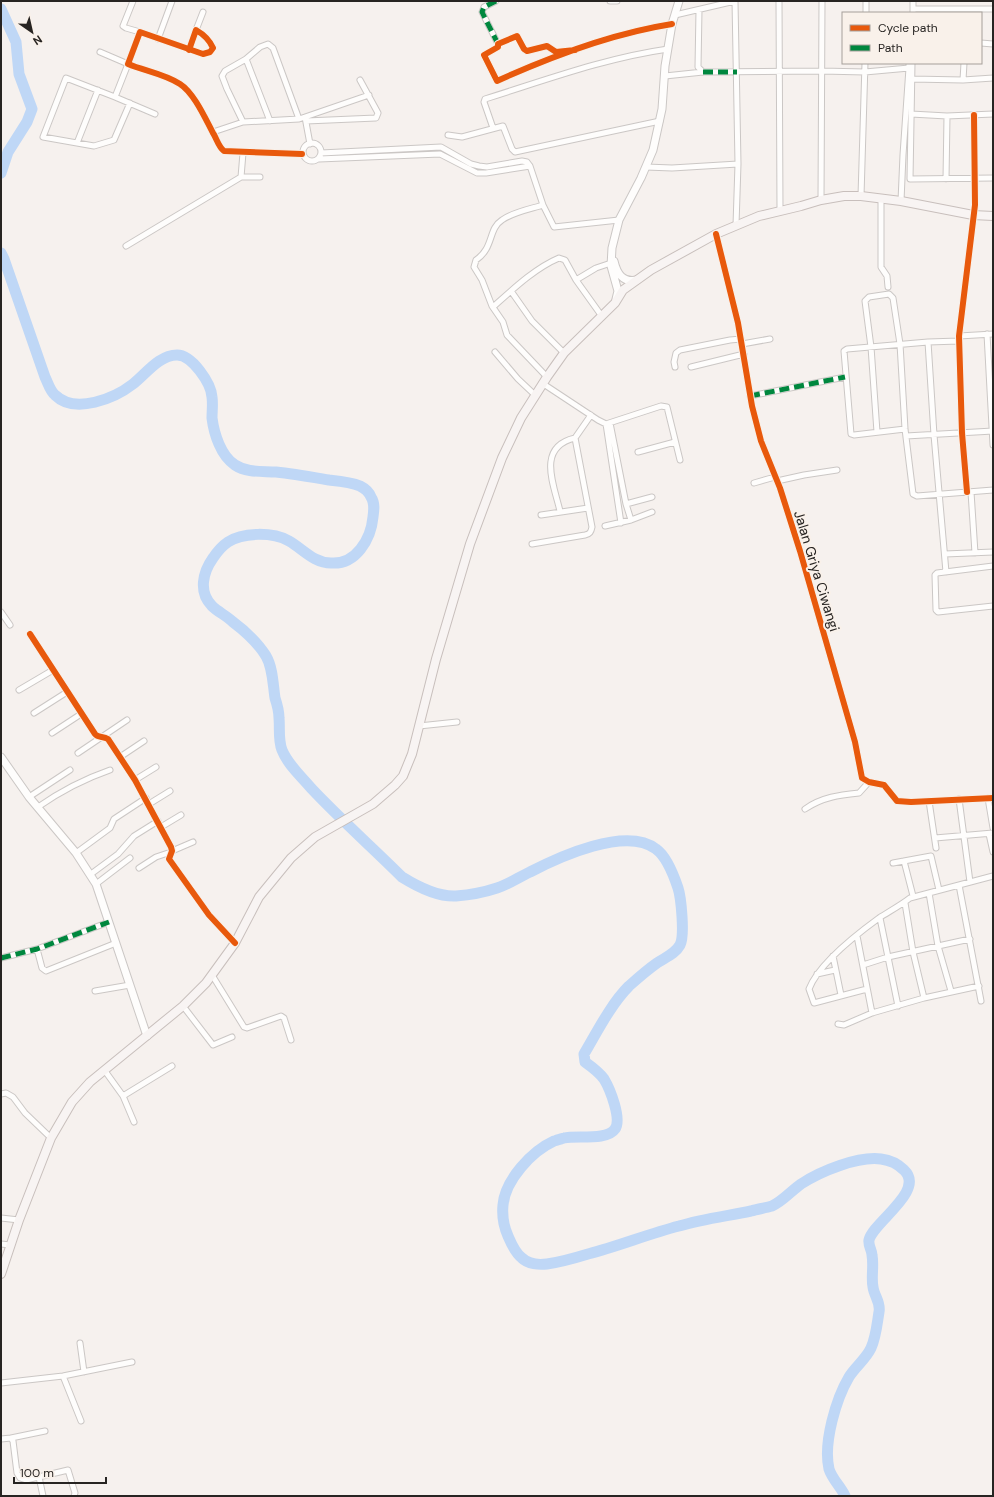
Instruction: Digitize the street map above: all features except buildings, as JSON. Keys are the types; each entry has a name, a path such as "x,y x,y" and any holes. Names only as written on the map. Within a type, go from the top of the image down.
{"main road":[{"path":"1,1274 19,1220 51,1138 72,1102 83,1088 183,1006 212,975 235,943 259,897 291,858 315,837 373,804 403,776 412,754 455,592 479,517 506,448 521,418 544,380 564,353 601,315 615,303 623,290 651,270 716,234 759,216 821,200 844,196 861,196 901,201 974,215 993,216"}],"street":[{"path":"133,1 123,26 126,28 189,50 203,54 210,52 213,48 211,44 201,32 196,30"},
{"path":"158,39 172,1"},
{"path":"496,1 484,7 482,12 498,44"},
{"path":"610,1 617,1"},
{"path":"615,303 618,291 612,274 612,253 619,220 646,167 652,150 663,102 665,66 672,24 680,1"},
{"path":"675,15 735,1 738,164 736,225"},
{"path":"779,1 780,211"},
{"path":"821,200 822,1"},
{"path":"866,1 866,12"},
{"path":"913,1 913,11 963,11 993,9"},
{"path":"699,10 698,67 703,72"},
{"path":"189,50 203,12"},
{"path":"575,50 556,52 546,46 527,51 523,48 517,36 498,44 498,47 484,55 497,81 575,50 641,30 672,24"},
{"path":"115,96 140,32"},
{"path":"982,43 993,44"},
{"path":"243,122 222,76 225,71 246,59 260,47 268,44 272,46 299,119"},
{"path":"493,128 484,102 485,99 590,66 638,54 668,49"},
{"path":"100,52 181,84 200,109 219,146 224,151 243,153 302,154"},
{"path":"246,59 270,121"},
{"path":"861,196 866,64"},
{"path":"964,64 964,80"},
{"path":"665,76 703,72 865,72 910,65"},
{"path":"910,65 912,80 910,179 993,178"},
{"path":"901,201 910,65"},
{"path":"130,103 114,140 94,146 43,137 66,78 115,96 154,114"},
{"path":"912,80 964,80 993,78"},
{"path":"213,132 243,122 299,119 376,118 378,113 360,80"},
{"path":"77,143 98,90"},
{"path":"306,119 369,96"},
{"path":"911,114 946,116 993,114"},
{"path":"974,115 976,178 975,205 959,338 962,433 975,553"},
{"path":"946,116 946,179"},
{"path":"306,119 310,144"},
{"path":"448,135 462,137 504,126 512,149 516,152 660,120"},
{"path":"302,154 304,147 310,144 317,144 321,149 320,156"},
{"path":"302,154 310,161 320,156 441,148 471,164 479,166 487,167 522,161 527,162 530,166 543,205 553,226 557,228 619,220"},
{"path":"241,177 243,153"},
{"path":"320,156 440,154 476,173 486,173 530,166"},
{"path":"646,167 672,168 738,164"},
{"path":"476,173 479,166"},
{"path":"126,246 241,177 260,177"},
{"path":"881,198 881,267 887,276 888,287"},
{"path":"543,205 501,220 493,232 486,251 482,257 477,259 475,262 474,267 482,280 493,308 503,322 507,335 544,380 591,415 608,423 663,405 667,407 680,460"},
{"name":"Jalan Griya Ciwangi","path":"716,234 732,296 744,354 750,396 761,441 776,479 800,550 855,742 862,778 869,782"},
{"path":"493,308 511,291 543,267 559,258 565,260 576,280 601,315"},
{"path":"612,262 619,273 626,280 637,280"},
{"path":"576,280 596,268 612,262"},
{"path":"511,291 532,321 564,353"},
{"path":"877,432 871,347 865,301 869,297 889,294 893,298 900,344 905,430 913,494 917,496 993,490"},
{"path":"905,430 854,435 851,434 844,351 847,349 928,342 990,334 993,445"},
{"path":"675,367 674,362 676,353 680,350 730,340 741,341 770,339"},
{"path":"928,342 934,435 946,572"},
{"path":"495,352 518,379 535,395"},
{"path":"691,367 744,354"},
{"path":"750,396 845,377"},
{"path":"560,511 550,472 551,460 560,445 575,438 591,415"},
{"path":"608,423 631,520"},
{"path":"608,423 621,523"},
{"path":"906,436 992,431"},
{"path":"532,544 589,534 592,531 575,438"},
{"path":"638,452 675,442"},
{"path":"754,482 837,470"},
{"path":"626,504 652,497"},
{"path":"541,515 588,508"},
{"path":"605,526 621,523 652,512"},
{"path":"945,554 993,552"},
{"path":"993,566 937,573 935,576 936,610 938,612 993,606"},
{"path":"1,612 10,625"},
{"path":"30,634 94,734 97,736 103,736 109,741 135,780 158,821 171,852 169,859 214,922 235,943"},
{"path":"19,690 53,670"},
{"path":"34,713 66,692"},
{"path":"52,733 81,714"},
{"path":"78,753 127,720"},
{"path":"419,726 458,722"},
{"path":"120,757 144,741"},
{"path":"1,757 28,797 76,853 91,874 96,884 147,1036"},
{"path":"135,780 156,767"},
{"path":"28,797 70,770"},
{"path":"38,807 85,779 110,770"},
{"path":"805,809 828,797 860,794 869,782 884,784 897,801 911,802 990,798 993,828"},
{"path":"149,804 170,791"},
{"path":"76,853 110,828 114,819 146,798"},
{"path":"959,799 970,882"},
{"path":"929,801 936,848"},
{"path":"161,828 181,815"},
{"path":"91,874 118,854 134,836 158,821"},
{"path":"935,838 991,834 993,852"},
{"path":"139,868 156,856 171,852 193,842"},
{"path":"893,863 931,856 939,890"},
{"path":"96,884 130,858"},
{"path":"904,861 913,896"},
{"path":"868,989 814,1003 809,989 817,974 833,956 880,918 913,896 993,876"},
{"path":"959,885 981,1001"},
{"path":"929,893 938,946 951,991"},
{"path":"905,902 912,952 924,998"},
{"path":"880,918 898,1006"},
{"path":"1,958 38,949 109,922"},
{"path":"857,936 872,1013"},
{"path":"863,965 888,957 970,939"},
{"path":"38,949 42,968 46,971 116,943"},
{"path":"833,956 841,995"},
{"path":"817,974 835,970"},
{"path":"212,975 244,1027 247,1028 281,1016 284,1018 291,1040"},
{"path":"94,992 130,985"},
{"path":"838,1024 844,1025 872,1013 924,998 979,986"},
{"path":"183,1006 213,1045 232,1037"},
{"path":"122,1096 172,1066"},
{"path":"105,1070 122,1096 134,1122"},
{"path":"1,1094 6,1093 13,1097 25,1113 51,1138"},
{"path":"1,1218 19,1220"},
{"path":"1,1244 10,1245"},
{"path":"80,1343 84,1372"},
{"path":"1,1383 63,1376 132,1362"},
{"path":"63,1376 81,1421"},
{"path":"1,1439 45,1431"},
{"path":"11,1438 14,1444 17,1473 22,1480 68,1470 75,1493 74,1496"},
{"path":"39,1476 43,1496"}],"waterway":[{"path":"1,9 16,42 19,74 32,109 27,122 8,152 1,173"},
{"path":"1,253 50,389 63,401 73,404 84,404 106,399 133,384 164,358 177,355 183,356 200,371 211,391 212,418 216,438 226,456 235,465 240,468 250,470 276,472 349,483 362,487 370,495 374,509 369,534 361,549 348,560 331,563 319,561 294,544 282,538 258,534 242,536 228,542 215,556 207,569 204,588 205,595 212,606 242,629 259,646 266,656 271,671 279,713 280,742 282,750 288,761 311,788 402,877 421,888 442,895 456,896 472,894 501,886 575,852 611,842 628,841 643,843 656,849 663,856 669,867 678,888 680,899 682,916 682,934 680,945 673,953 657,963 622,993 605,1018 584,1054 585,1062 604,1079 612,1097 616,1111 617,1124 611,1133 605,1135 591,1137 569,1137 554,1141 537,1152 514,1176 505,1195 503,1213 507,1232 517,1253 527,1262 534,1264 557,1262 600,1251 706,1219 772,1206 809,1179 851,1162 881,1159 887,1160 904,1170 909,1178 908,1187 904,1197 879,1224 869,1240 873,1259 873,1287 879,1308 874,1339 869,1352 851,1373 844,1386 835,1409 829,1434 829,1469 845,1496"}],"marked path":[{"path":"496,1 484,7 482,12 498,44"},
{"path":"703,72 737,72"},
{"path":"750,396 845,377"},
{"path":"1,958 37,949 109,922"}],"cycle path":[{"path":"575,50 556,52 547,46 527,51 524,49 517,36 498,44 498,47 484,55 497,81 539,63 561,55 583,47 628,33 672,24"},
{"path":"189,50 196,30 206,38 213,48 210,52 203,54 140,32 128,64 168,78 185,88 199,106 219,145 224,151 302,154"},
{"path":"967,492 962,433 959,336 975,205 974,115"},
{"path":"716,234 738,323 752,406 761,441 780,488 800,551 855,742 862,778 869,782 884,785 897,801 911,802 993,798"},
{"path":"30,634 95,734 108,739 135,780 171,847 172,851 169,859 209,915 235,943"}]}
